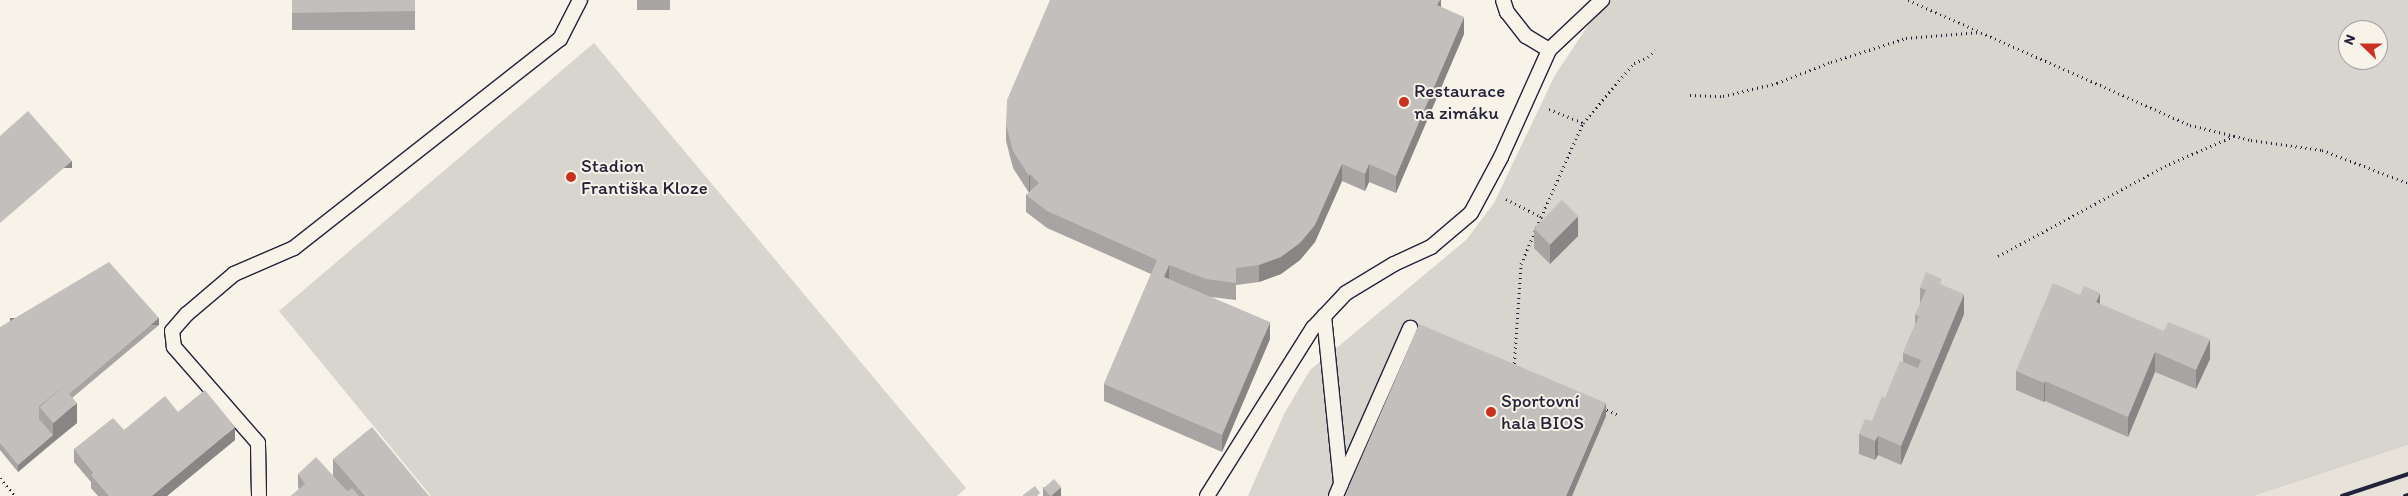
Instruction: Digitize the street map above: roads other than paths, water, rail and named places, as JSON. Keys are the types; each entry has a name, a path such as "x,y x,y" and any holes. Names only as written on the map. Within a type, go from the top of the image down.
{"lane":[{"path":"259,496 258,443 174,347 172,331 187,314 234,274 294,248 560,39 580,0"},
{"path":"1503,0 1508,12 1526,36 1549,50"},
{"path":"1206,496 1313,328 1324,316 1346,293 1394,264 1430,247 1470,213 1501,157 1549,50 1602,0"},
{"path":"1324,316 1338,490"},
{"path":"1338,490 1410,328"}],"railway":[{"path":"2342,496 2408,474"}],"place":[{"name":"Restaurace na zimáku","path":"1404,102"},
{"name":"Stadion Františka Kloze","path":"571,177"},
{"name":"Sportovní hala BIOS","path":"1491,412"}]}
